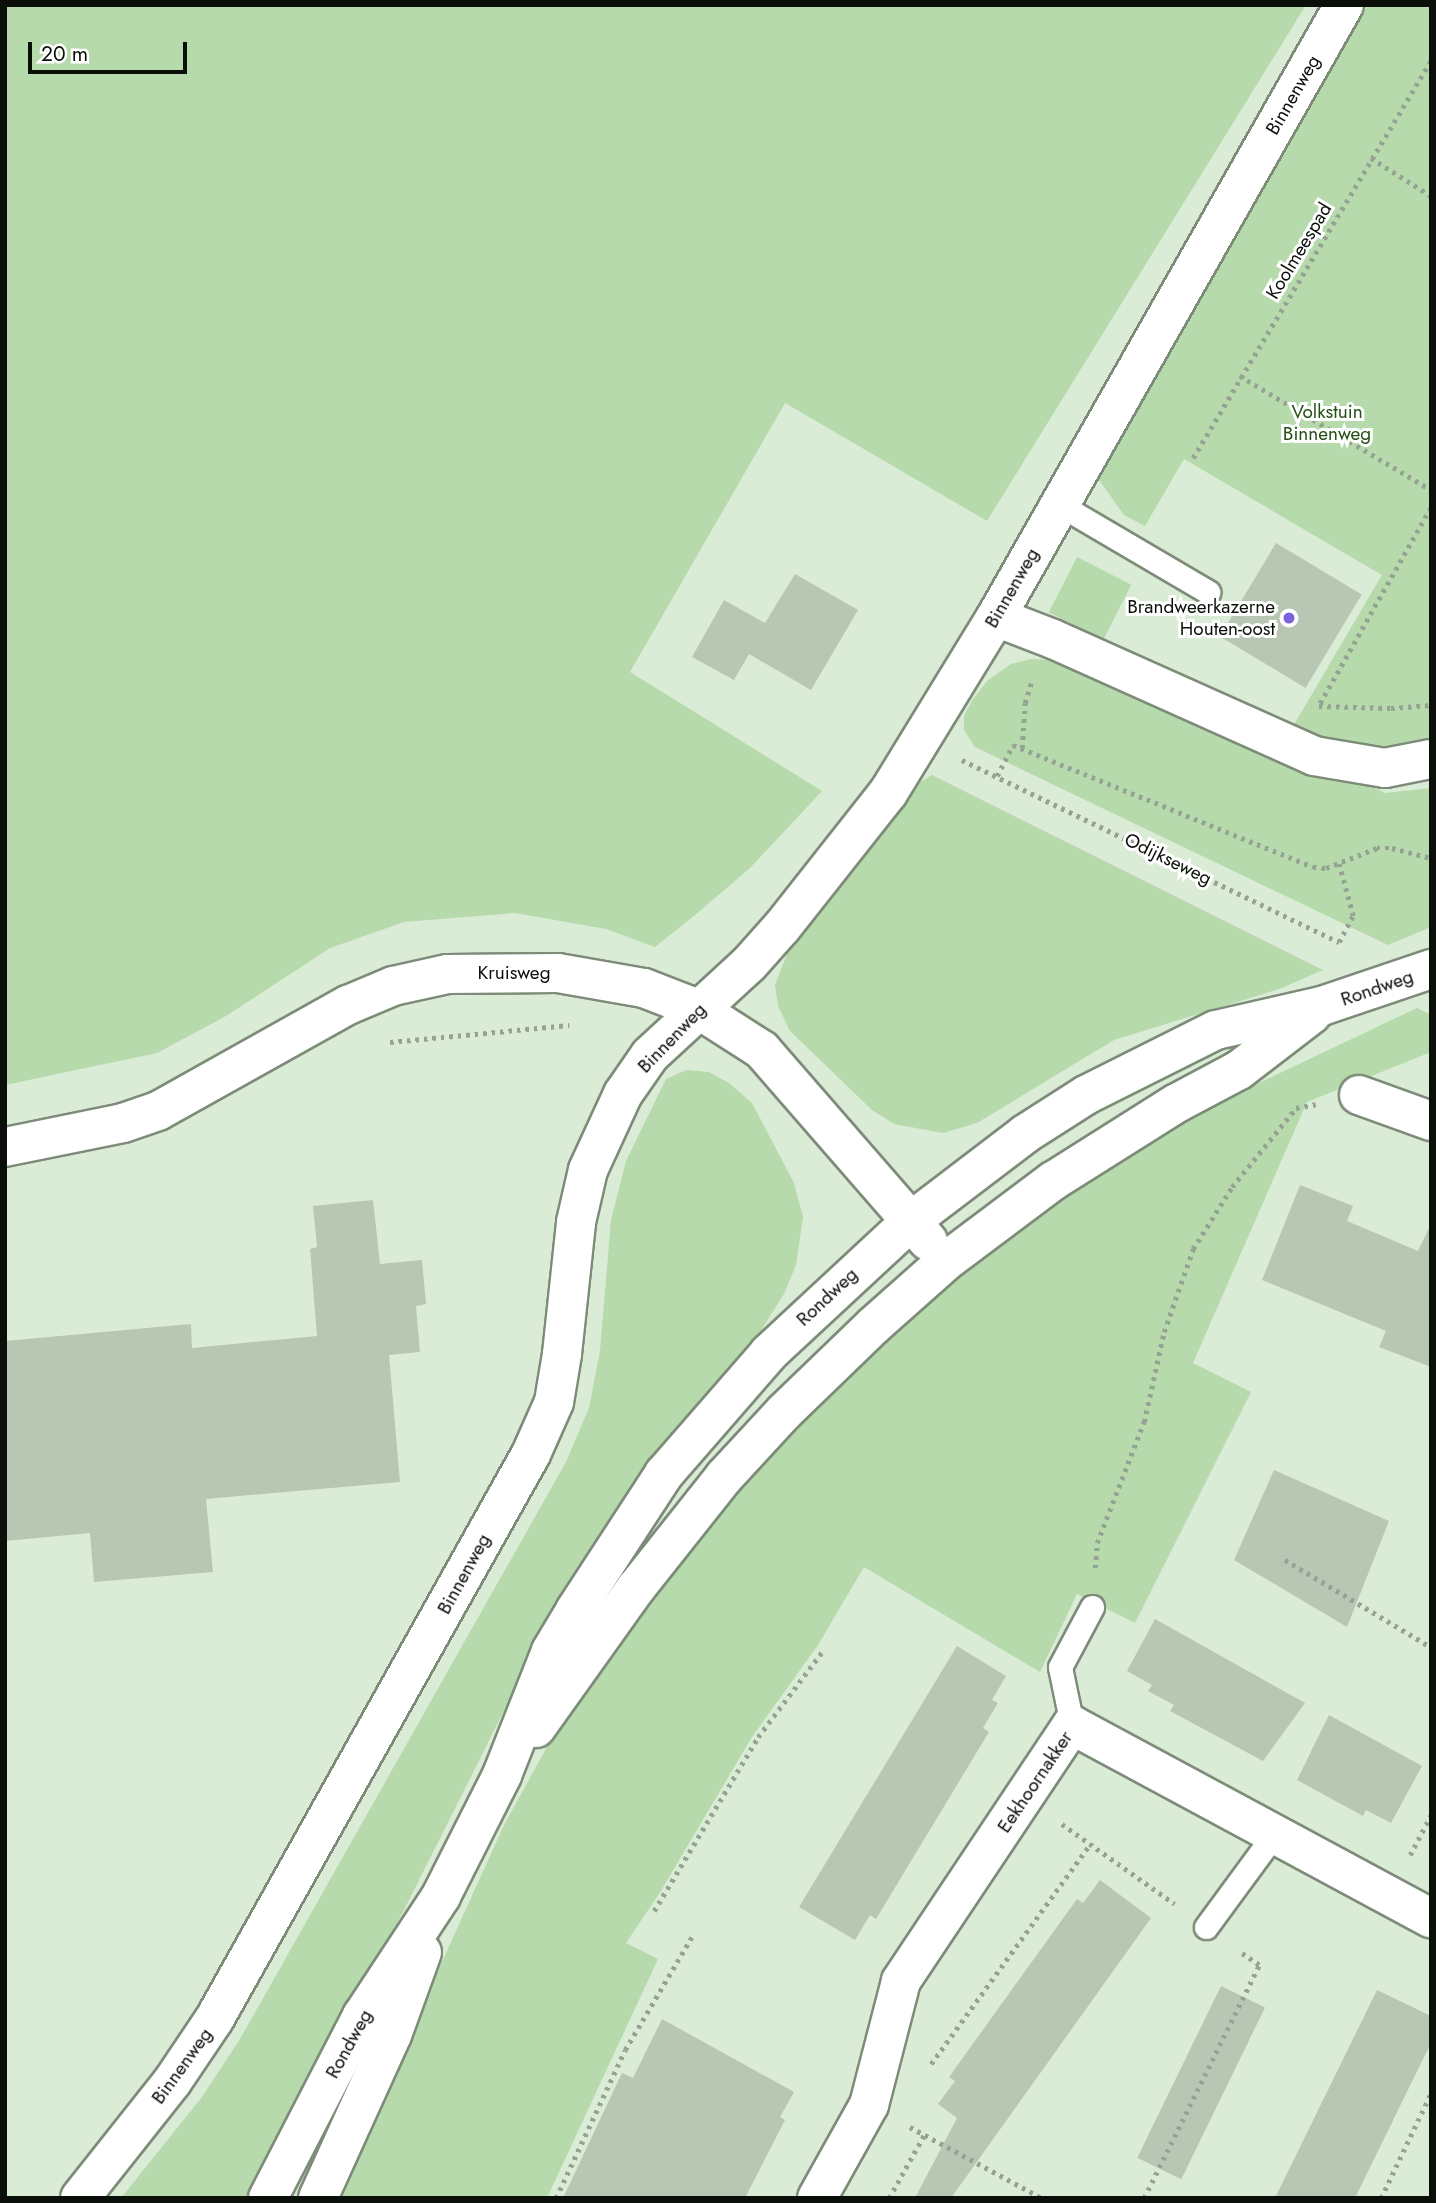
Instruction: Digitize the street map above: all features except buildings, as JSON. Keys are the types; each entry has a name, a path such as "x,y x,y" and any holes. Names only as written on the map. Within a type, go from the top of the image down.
{"main road":[{"name":"Binnenweg","path":"80,2198 172,2082 215,2018 531,1454 554,1402 562,1354 576,1222 587,1170 623,1094 650,1055 757,954 874,813 922,740 996,617 1344,5"},
{"path":"996,617 1053,639 1314,756 1385,768 1431,759"},
{"name":"Rondweg","path":"268,2198 362,2016 441,1896 502,1775 551,1651 664,1474 769,1353 911,1221 1025,1134 1143,1064 1216,1030 1322,1006 1431,969"},
{"name":"Kruisweg","path":"5,1147 124,1123 158,1111 348,1004 393,986 447,974 558,973 644,988 698,1009 729,1026 776,1063 945,1262"},
{"name":"Rondweg","path":"502,1775 636,1588 724,1477 784,1412 945,1262 1053,1181 1177,1103 1239,1070 1322,1006"},
{"path":"1359,1095 1431,1121"},
{"name":"Eekhoornakker","path":"817,2198 869,2105 901,1981 1072,1725 1431,1918"},
{"name":"Rondweg","path":"318,2198 392,2035 441,1896"}],"lane":[{"path":"1060,505 1208,592"},
{"path":"1072,1725 1060,1667 1092,1607"},
{"path":"1206,1927 1275,1833"}],"path":[{"name":"Koolmeespad","path":"1193,458 1431,61"},
{"path":"1371,158 1431,196"},
{"path":"1240,376 1431,490"},
{"path":"1431,508 1319,706 1391,708 1431,705"},
{"path":"1053,639 1029,687 1022,748 1313,867 1326,868 1384,847 1431,858"},
{"name":"Odijkseweg","path":"1022,748 1013,745 997,776 1339,942 1353,916 1339,863"},
{"path":"380,1043 572,1025"},
{"path":"1092,1607 1097,1543 1144,1422 1164,1332 1193,1249 1231,1187 1296,1108 1359,1095"},
{"path":"1285,1560 1431,1647"},
{"path":"654,1911 758,1737 821,1652"},
{"path":"1025,1796 1259,1965 1144,2198"},
{"path":"930,2065 1090,1844"},
{"path":"556,2198 625,2050 693,1935"},
{"path":"1381,2198 1431,2094"},
{"path":"869,2105 1042,2198"},
{"path":"889,2198 924,2135"}],"green space":[{"path":"5,5 1306,5 987,521 785,403 630,672 822,791 750,868 695,915 655,947 606,929 515,913 404,922 330,948 226,1016 157,1053 5,1085"},
{"name":"Volkstuin Binnenweg","path":"1368,5 1431,5 1431,738 1382,747 1353,746 1292,728 1382,575 1184,459 1145,526 1124,515 1097,477"},
{"path":"1077,557 1131,585 1103,640 1049,612"},
{"path":"1031,659 1053,660 1343,773 1385,793 1431,788 1431,927 1388,945 975,747 964,730 964,716 973,699 988,680 1011,664"},
{"path":"932,775 1323,970 1279,989 1114,1040 977,1123 943,1133 894,1124 872,1110 790,1031 778,1006 775,985 790,946 835,895 917,784"},
{"path":"1417,1008 1431,1015 1431,1052 1307,1102 1193,1363 1251,1392 1135,1623 1077,1594 1040,1672 864,1567 818,1645 752,1737 659,1894 626,1943 658,1959 547,2198 335,2198 504,1825 558,1727 614,1656 668,1573 792,1425 946,1280 1038,1212 1162,1129"},
{"path":"686,1070 709,1072 729,1083 752,1103 794,1183 803,1217 796,1265 784,1294 748,1351 540,1639 405,1908 251,2198 121,2198 202,2097 240,2039 566,1462 589,1408 600,1351 611,1220 626,1161 666,1079"}],"place":[{"name":"Brandweerkazerne Houten-oost","path":"1289,618"}]}
